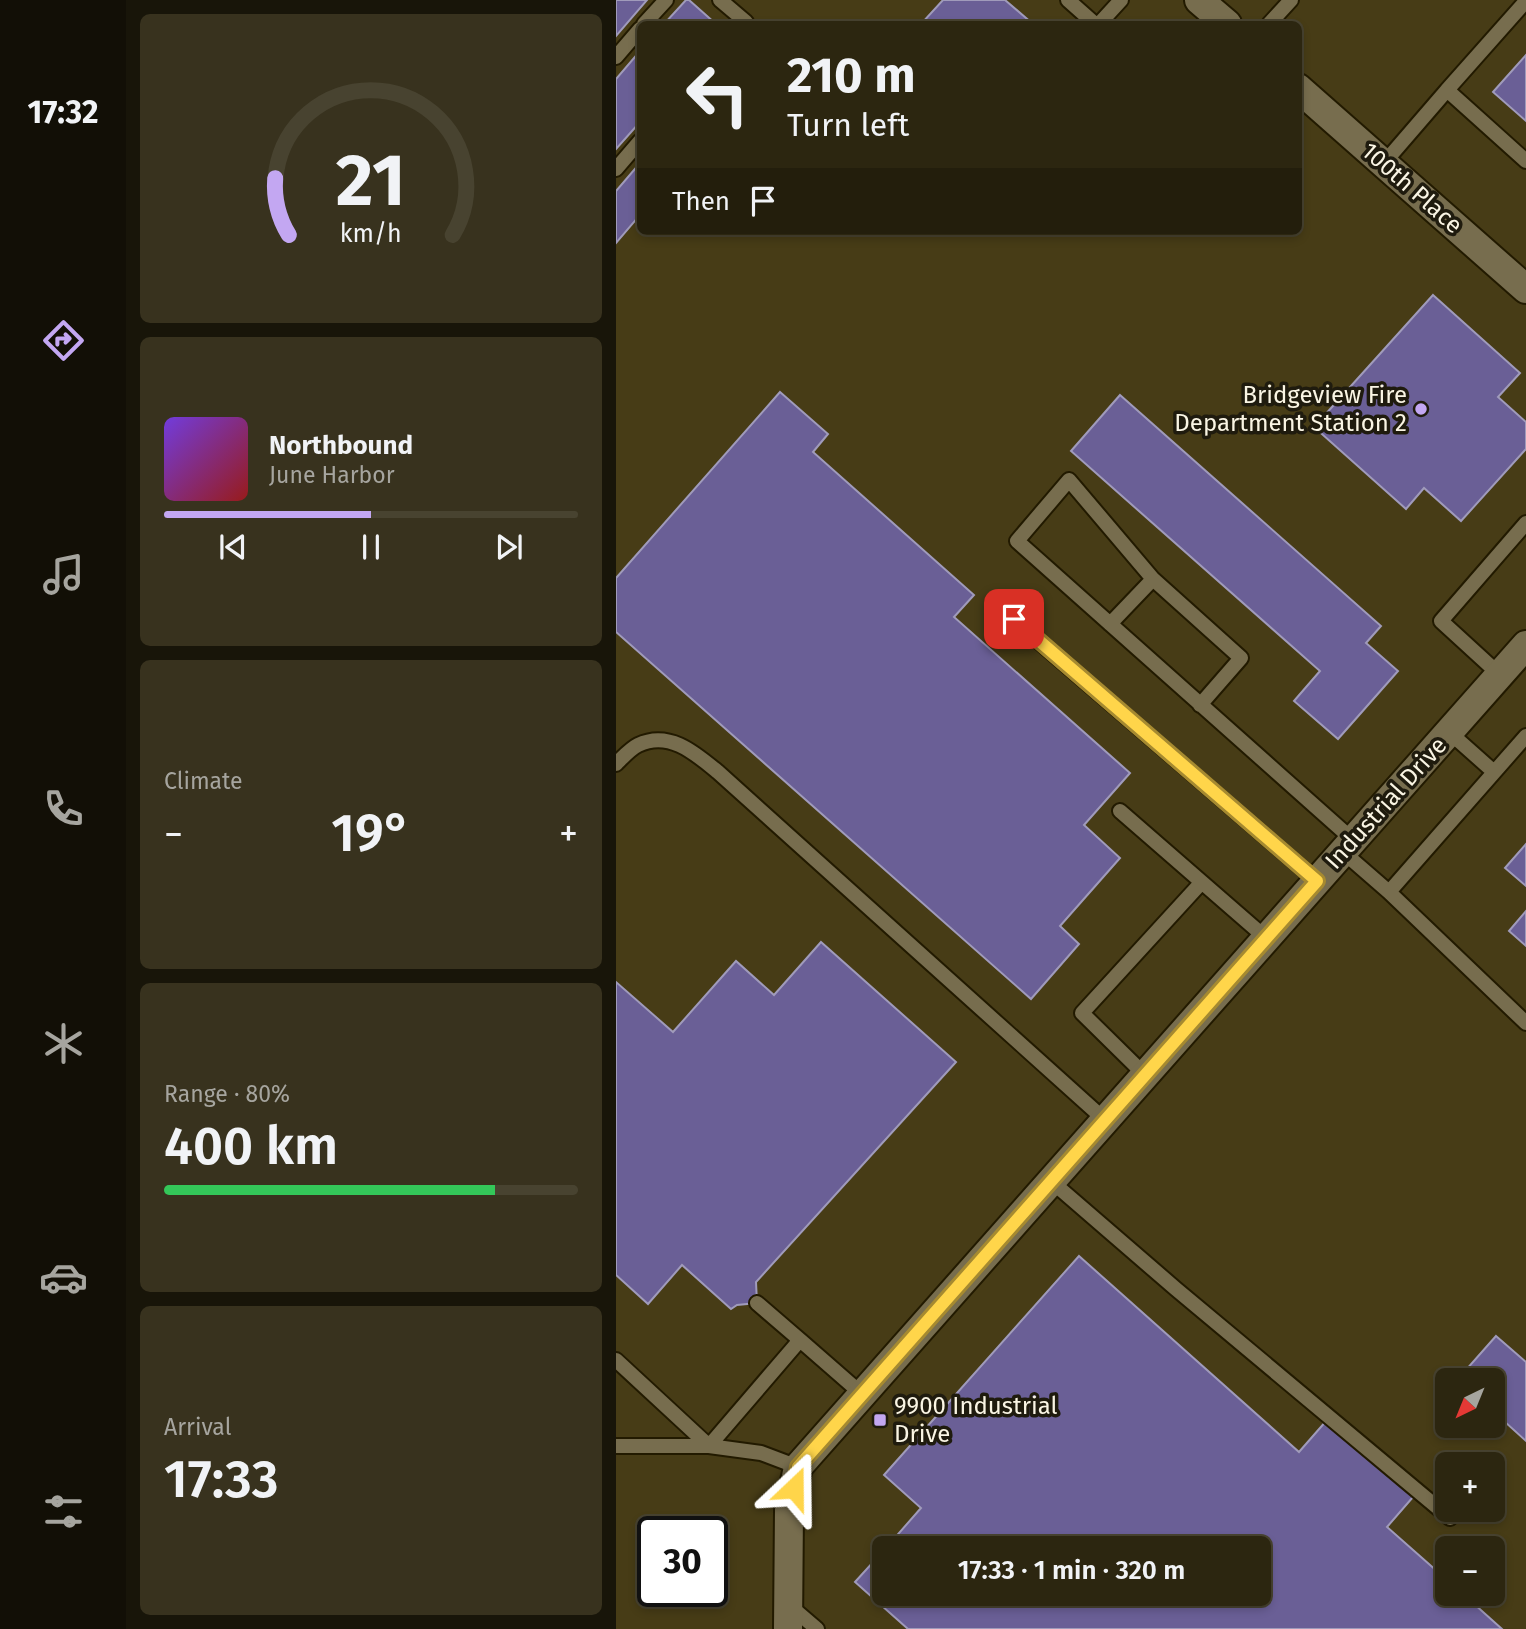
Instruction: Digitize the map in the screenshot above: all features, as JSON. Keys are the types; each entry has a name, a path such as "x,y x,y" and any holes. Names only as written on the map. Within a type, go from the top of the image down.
{"street":[{"path":"1199,0 1224,21"},
{"name":"100th Place","path":"1302,91 1526,289"},
{"name":"Industrial Drive","path":"798,1467 1526,645"},
{"path":"788,1617 789,1510 798,1467"}],"lane":[{"path":"647,21 666,0"},
{"path":"720,0 745,21"},
{"path":"1068,0 1093,21"},
{"path":"1100,21 1121,0"},
{"path":"1272,21 1292,0"},
{"path":"1384,163 1526,1"},
{"path":"616,57 637,32"},
{"path":"1447,90 1526,161"},
{"path":"616,169 637,144"},
{"path":"1200,705 1241,657 1153,579 1069,480 1017,541 1200,705 1348,846 1389,892 1526,1023"},
{"path":"1500,675 1441,621 1526,523"},
{"path":"1110,624 1153,579"},
{"path":"993,602 1317,881"},
{"path":"1449,732 1494,772"},
{"path":"1389,892 1526,736"},
{"path":"616,764 638,745 664,739 691,750 729,781 1105,1120"},
{"path":"1120,811 1266,938"},
{"path":"1145,1075 1082,1013 1201,883"},
{"path":"1051,1181 1435,1505"},
{"path":"757,1303 863,1395"},
{"path":"709,1446 800,1340"},
{"path":"616,1360 709,1446"},
{"path":"616,1446 709,1446 761,1453 798,1467"},
{"path":"788,1617 817,1629"}],"shaded area":[{"path":"616,0 1526,0 1526,1629 616,1629"}],"building":[{"path":"616,0 647,0 616,36"},
{"path":"689,0 713,21 667,21"},
{"path":"943,0 1005,0 1030,21 924,21"},
{"path":"637,54 637,125 616,149 616,79"},
{"path":"1526,55 1526,121 1493,92"},
{"path":"637,166 637,218 616,243 616,191"},
{"name":"Bridgeview Fire Department Station 2","path":"1433,295 1520,373 1498,397 1526,422 1526,449 1461,521 1424,488 1406,509 1314,427"},
{"path":"780,392 828,434 813,452 974,595 954,617 1130,773 1084,825 1120,858 1060,926 1079,944 1031,999 616,632 616,578"},
{"path":"1120,395 1381,626 1366,643 1398,671 1338,739 1294,701 1320,671 1071,451"},
{"path":"1526,844 1526,886 1505,868"},
{"path":"1526,911 1526,946 1509,931"},
{"path":"821,942 956,1062 756,1282 757,1303 737,1305 731,1309 682,1265 648,1304 616,1275 616,982 673,1032 736,961 774,995"},
{"path":"1079,1256 1299,1452 1327,1420 1413,1497 1387,1527 1435,1569 1435,1606 1476,1606 1502,1629 908,1629 882,1606 1271,1606 1271,1536 896,1536 921,1508 884,1475"},
{"path":"1496,1336 1526,1362 1526,1441 1505,1422 1505,1368 1468,1368"},
{"path":"872,1563 872,1597 855,1582"}],"place":[{"name":"Bridgeview Fire Department Station 2","path":"1421,409"},
{"name":"9900 Industrial Drive","path":"880,1420"}],"route":[{"path":"794,1488 798,1467 1317,881 1014,619"}]}
